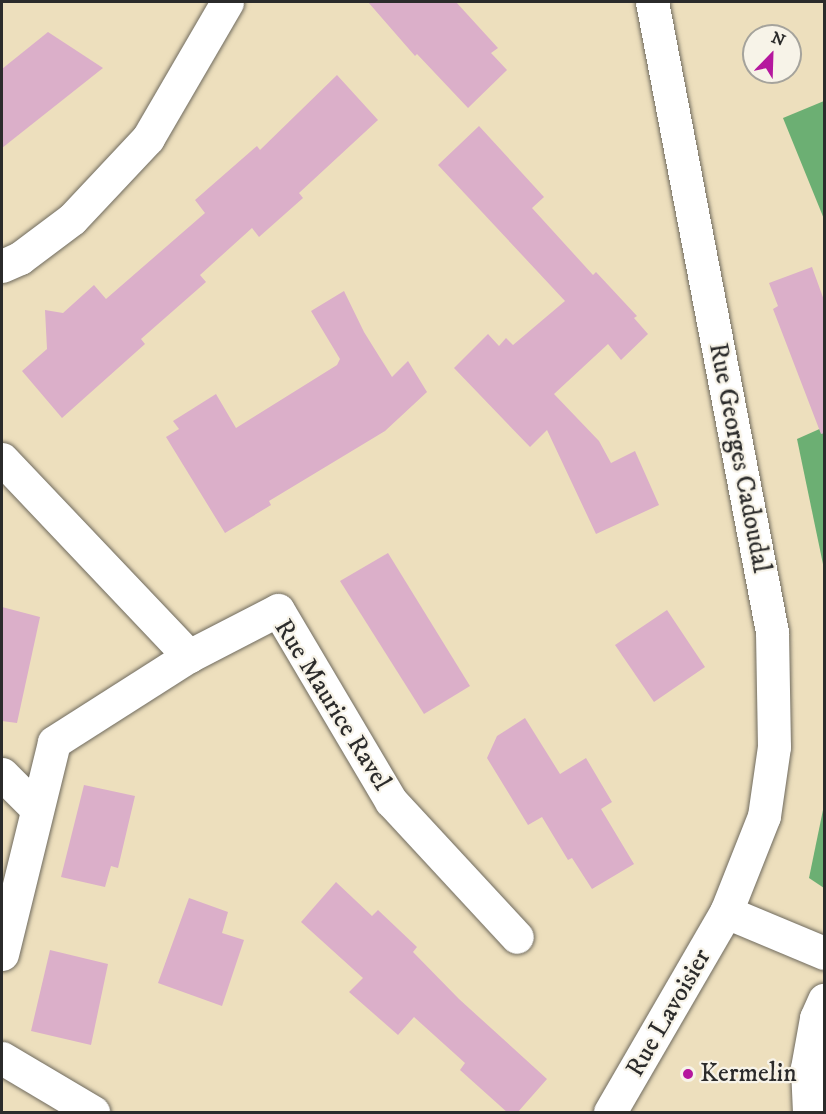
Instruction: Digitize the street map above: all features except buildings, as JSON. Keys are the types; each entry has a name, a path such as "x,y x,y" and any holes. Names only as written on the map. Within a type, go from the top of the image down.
{"street":[{"path":"2,266 20,258 72,219 148,138 227,2"},
{"name":"Rue Georges Cadoudal","path":"652,2 772,632 774,747 764,816 726,912"},
{"path":"2,459 189,656 54,742 2,954"},
{"name":"Rue Maurice Ravel","path":"189,656 278,610 391,801 517,937"},
{"path":"2,774 37,809"},
{"path":"726,912 825,953"},
{"name":"Rue Lavoisier","path":"610,1113 726,912"},
{"path":"810,1113 807,1068 816,1018 825,1000"},
{"path":"2,1058 93,1113"}],"green space":[{"path":"824,101 824,219 783,118"},
{"path":"824,427 824,569 797,439"},
{"path":"824,805 824,888 809,878"}],"place":[{"name":"Kermelin","path":"688,1074"}]}
